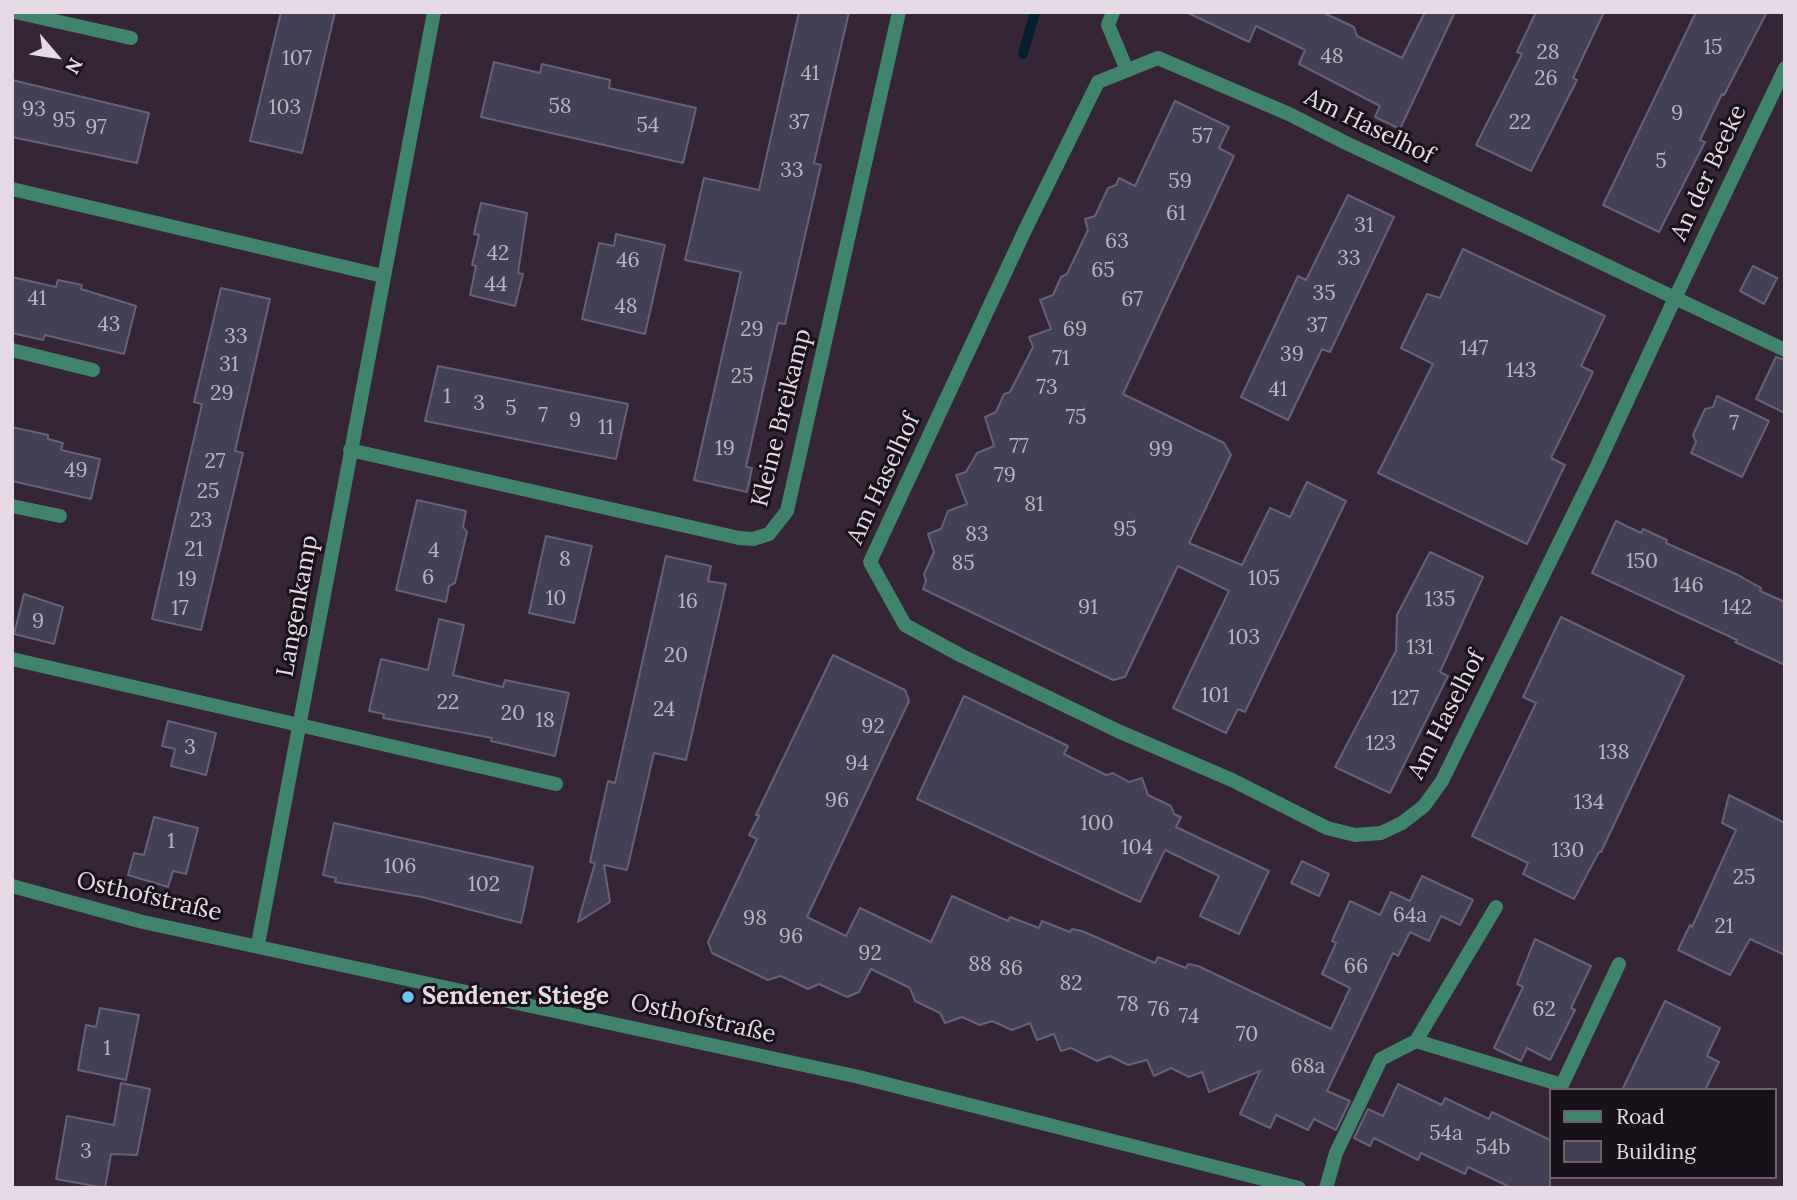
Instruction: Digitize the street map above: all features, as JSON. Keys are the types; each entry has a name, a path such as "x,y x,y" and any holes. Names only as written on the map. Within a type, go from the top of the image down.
{"street":[{"path":"15,12 131,38"},
{"name":"Langenkamp","path":"258,944 434,12"},
{"name":"Kleine Breikamp","path":"350,450 739,538 753,539 769,534 787,511 900,12"},
{"path":"1110,19 1127,70"},
{"name":"Am Haselhof","path":"1675,298 1597,466 1442,781 1424,806 1402,823 1381,833 1355,835 1326,828 1232,780 1118,731 972,661 905,625 870,562 1026,228 1098,82 1158,58 1289,114 1675,298 1785,351"},
{"name":"An der Beeke","path":"1675,298 1785,68"},
{"path":"12,189 383,276"},
{"path":"12,350 93,370"},
{"path":"12,506 60,516"},
{"path":"12,659 556,784"},
{"name":"Osthofstraße","path":"13,890 142,922 258,944 859,1077 1299,1188"},
{"path":"1326,1188 1336,1153 1381,1059 1416,1041 1496,907"},
{"path":"1416,1041 1567,1087 1619,964"}],"building":[{"path":"281,12 335,12 302,153 250,141"},
{"path":"799,12 849,12 814,163 821,165 785,324 778,323 746,467 752,468 747,492 694,480 741,272 685,260 704,178 759,190"},
{"path":"1186,12 1322,12 1354,27 1357,36 1402,58 1425,12 1455,12 1400,129 1375,117 1380,106 1299,64 1305,50 1256,26 1249,42"},
{"path":"1536,12 1604,12 1573,78 1577,80 1531,171 1476,145 1522,54 1517,52"},
{"path":"1696,12 1767,12 1724,95 1722,94 1700,140 1705,142 1659,232 1603,205"},
{"path":"494,62 540,73 542,64 610,80 609,88 696,108 683,163 481,117"},
{"path":"12,80 149,113 137,163 12,137"},
{"path":"1175,101 1229,127 1219,148 1234,156 1123,394 1224,443 1231,455 1189,543 1242,565 1270,508 1290,517 1307,482 1346,501 1245,712 1238,709 1226,733 1173,708 1229,591 1178,566 1125,677 1113,680 923,589 926,581 924,574 934,552 928,534 941,529 948,511 967,504 956,475 966,472 977,453 994,446 985,417 996,412 1004,394 1010,392 1033,347 1029,337 1051,329 1040,300 1053,295 1061,277 1067,274 1088,230 1085,219 1095,216 1108,188 1116,185 1119,178 1135,186"},
{"path":"1348,195 1394,217 1330,352 1322,349 1288,420 1241,397 1298,276 1306,280"},
{"path":"481,203 527,213 518,273 523,274 515,306 470,295 476,266 472,265 479,235 474,234"},
{"path":"616,234 665,245 645,334 582,319 599,243 614,246"},
{"path":"1463,249 1605,316 1581,366 1593,372 1551,458 1565,465 1527,544 1378,473 1433,364 1401,348 1427,294 1440,298"},
{"path":"1753,266 1777,278 1764,304 1740,291"},
{"path":"12,277 56,287 58,280 82,285 81,289 136,306 124,354 45,335 43,340 12,333"},
{"path":"221,288 270,299 235,451 243,453 201,630 152,619 202,404 194,402"},
{"path":"1776,357 1785,360 1785,413 1756,399"},
{"path":"438,366 628,404 616,459 425,421"},
{"path":"1717,396 1769,421 1742,477 1691,453 1696,442 1693,435 1705,409 1713,407"},
{"path":"12,427 48,435 48,439 63,443 61,450 100,459 91,499 12,481"},
{"path":"417,500 466,511 463,527 467,532 455,583 449,586 446,602 396,590"},
{"path":"1616,521 1641,533 1643,529 1667,540 1666,543 1738,575 1761,588 1760,591 1785,602 1785,665 1592,573"},
{"path":"546,536 592,546 574,623 529,613"},
{"path":"1430,552 1483,577 1440,672 1448,676 1390,793 1335,767 1396,651 1397,615"},
{"path":"666,556 711,566 708,581 726,584 686,760 654,753 627,870 604,865 610,902 578,922 595,863 590,862 608,781 615,783"},
{"path":"24,594 63,607 54,644 14,634"},
{"path":"1561,617 1684,676 1601,852 1574,899 1523,874 1528,863 1472,836 1536,703 1523,697"},
{"path":"439,619 464,625 453,675 503,687 505,680 569,693 555,756 491,741 492,738 383,718 384,714 369,711 381,659 428,670"},
{"path":"833,655 905,690 909,701 807,917 846,936 860,908 931,942 952,896 1008,921 1010,917 1039,928 1042,921 1070,932 1072,929 1082,931 1155,963 1158,957 1186,968 1188,964 1198,966 1331,1029 1350,988 1322,974 1336,943 1332,941 1350,901 1380,915 1391,892 1410,901 1422,876 1473,900 1460,925 1441,916 1429,941 1410,932 1398,956 1393,953 1327,1091 1350,1101 1336,1130 1314,1119 1308,1130 1276,1115 1270,1128 1240,1114 1260,1071 1209,1092 1202,1072 1189,1077 1171,1068 1154,1076 1147,1060 1128,1065 1110,1056 1097,1061 1071,1048 1061,1051 1054,1034 1037,1040 1030,1023 1012,1030 992,1021 980,1025 962,1017 945,1023 940,1013 915,1001 910,988 871,969 859,992 847,997 819,984 808,989 781,976 768,980 712,953 708,942 757,839 749,835 759,816 756,815"},
{"path":"964,696 1068,746 1064,754 1106,775 1113,773 1129,782 1142,778 1148,795 1171,806 1174,814 1181,817 1176,827 1269,871 1239,934 1200,916 1219,876 1165,850 1140,902 917,799"},
{"path":"168,721 216,733 206,775 171,766 175,749 162,746"},
{"path":"1729,795 1785,823 1785,955 1750,939 1730,975 1678,950 1690,925 1692,927 1736,830 1722,823"},
{"path":"154,817 198,828 186,874 173,871 168,887 128,875 134,853 144,855"},
{"path":"334,823 533,867 521,923 422,897 335,882 336,878 323,875"},
{"path":"1302,861 1329,874 1319,896 1291,883"},
{"path":"1535,939 1591,966 1571,1008 1575,1010 1550,1060 1527,1048 1521,1061 1494,1048 1523,987 1517,984"},
{"path":"1665,1001 1720,1028 1707,1056 1719,1062 1706,1088 1623,1088"},
{"path":"100,1008 139,1015 126,1080 78,1070 86,1025 96,1027"},
{"path":"121,1083 150,1089 137,1155 111,1154 105,1188 56,1179 67,1116 114,1125"},
{"path":"1398,1084 1442,1105 1445,1098 1489,1119 1492,1112 1548,1139 1550,1188 1512,1188 1468,1167 1465,1174 1421,1153 1418,1160 1374,1138 1370,1146 1354,1138 1368,1109 1383,1116"}],"waterway":[{"path":"1023,54 1035,12"}],"place":[{"name":"Sendener Stiege","path":"408,997"}]}
